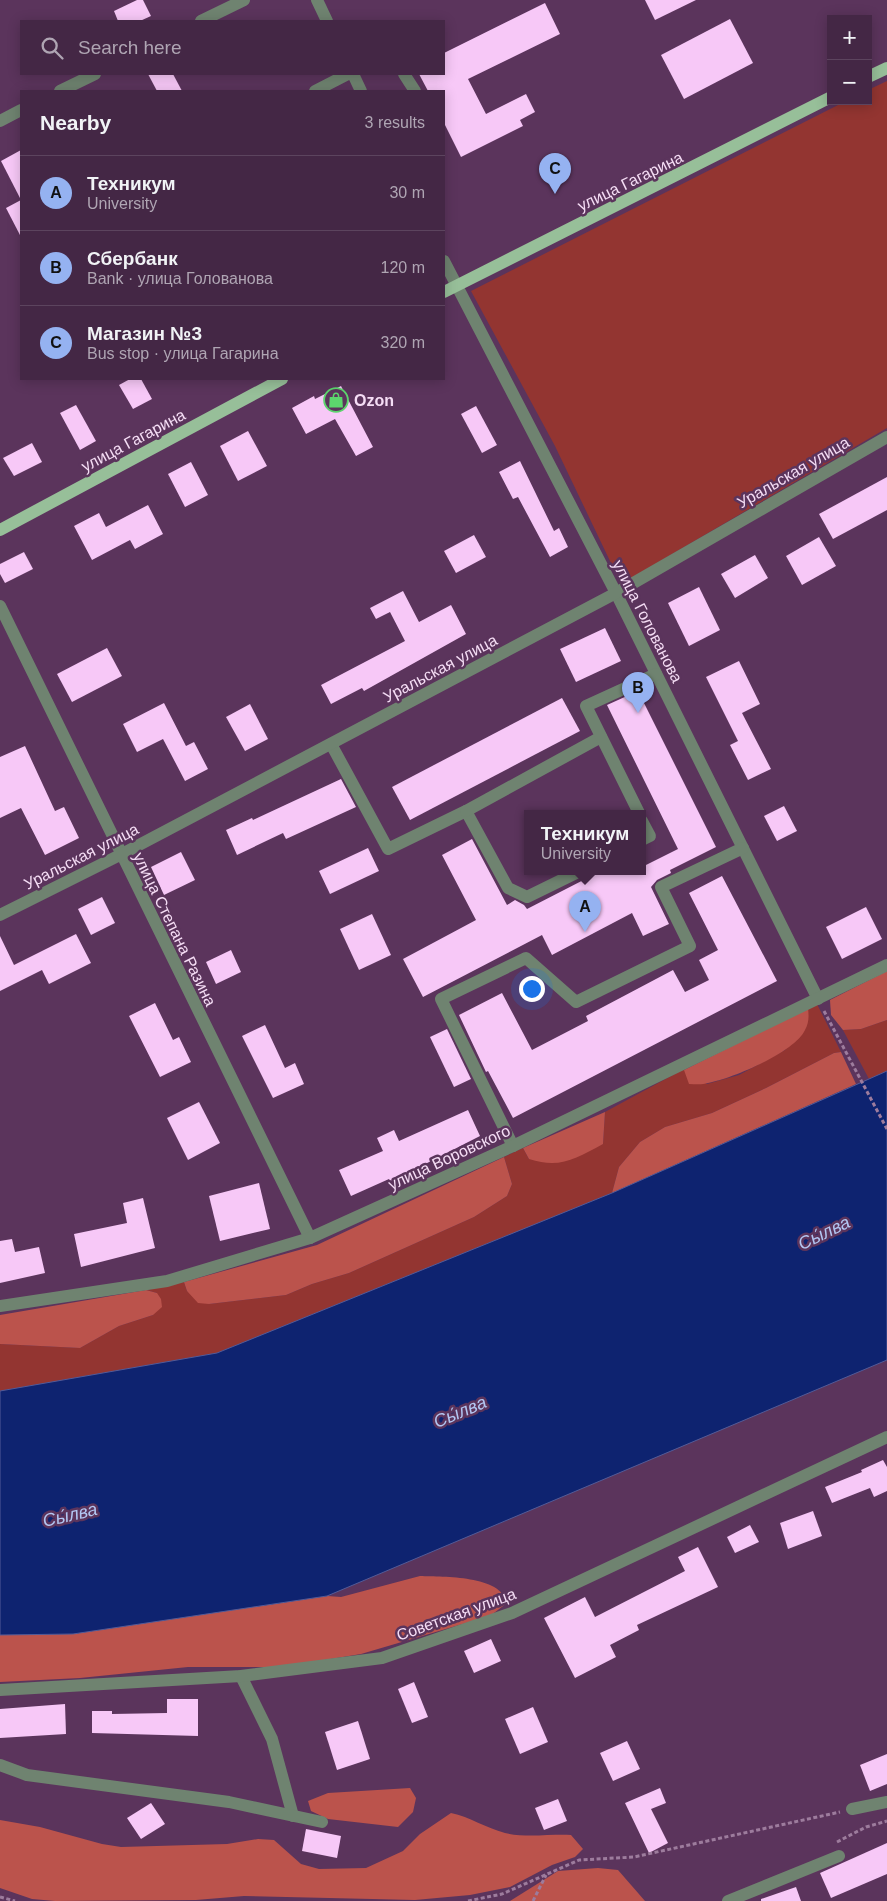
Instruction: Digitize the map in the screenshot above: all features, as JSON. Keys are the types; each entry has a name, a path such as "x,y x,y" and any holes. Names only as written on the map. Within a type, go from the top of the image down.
{"main road":[{"path":"872,76 887,68"},
{"name":"улица Гагарина","path":"445,292 716,157 827,99"},
{"name":"улица Гагарина","path":"0,530 280,380"}],"street":[{"path":"203,20 244,0"},
{"path":"317,0 327,20"},
{"path":"62,90 93,75"},
{"path":"317,90 346,75"},
{"path":"353,75 361,90"},
{"path":"405,75 414,90"},
{"path":"0,121 20,111"},
{"name":"улица Голованова","path":"445,263 616,593 820,1004"},
{"name":"Уральская улица","path":"0,916 120,855 616,593 887,437"},
{"name":"улица Степана Разина","path":"0,606 120,855 310,1238"},
{"path":"638,810 586,706 656,674"},
{"path":"331,744 388,849 466,811 601,737"},
{"path":"466,811 508,888 527,897 572,875"},
{"path":"646,828 650,836 646,838"},
{"path":"513,1146 441,999 526,958 576,1002 690,946 661,888 743,848"},
{"name":"улица Воровского","path":"0,1306 167,1281 310,1238 820,1004 887,965"},
{"name":"Советская улица","path":"0,1690 241,1676 382,1658 512,1613 887,1437"},
{"path":"241,1676 272,1739 293,1816"},
{"path":"0,1764 28,1775 229,1802 322,1822"},
{"path":"852,1810 887,1802"},
{"path":"728,1901 839,1856"}],"path":[{"path":"820,1004 887,1130"},
{"path":"468,1901 502,1894 580,1860 634,1857 852,1810"},
{"path":"834,1844 866,1827 887,1821"},
{"path":"533,1901 546,1875"},
{"path":"0,1897 15,1901"}],"shaded area":[{"path":"887,81 887,428 621,584 555,446 471,291 838,105 872,105 872,88"},
{"path":"887,971 887,1020 861,1029 843,1030 831,1015 830,1000"},
{"path":"817,1004 841,1052 834,1053 712,1113 665,1127 640,1142 619,1167 612,1193 217,1353 0,1391 0,1344 80,1348 119,1326 153,1315 157,1293 146,1290 184,1282 187,1291 209,1304 286,1295 312,1284 349,1273 474,1217 507,1196 512,1184 504,1157 523,1148 529,1159 603,1144 605,1112 684,1069 707,1084 739,1075 785,1050 808,1008"},
{"path":"808,1008 805,1030 789,1047 762,1063 732,1076 703,1084 689,1084 684,1070"},
{"path":"887,1020 887,1071 869,1079 843,1030 861,1029"},
{"path":"841,1052 856,1084 612,1193 619,1167 640,1142 665,1127 712,1113 834,1053"},
{"path":"605,1112 603,1144 575,1158 559,1163 540,1162 529,1159 523,1148"},
{"path":"504,1157 512,1184 507,1196 474,1217 349,1273 312,1284 286,1295 209,1304 198,1303 187,1291 184,1282 317,1245"},
{"path":"146,1290 157,1293 161,1299 162,1307 153,1315 119,1326 80,1348 0,1344 0,1315"},
{"path":"420,1576 470,1579 483,1582 503,1594 507,1603 490,1616 361,1654 282,1667 188,1667 80,1678 0,1682 0,1635 73,1634 327,1596 341,1597"},
{"path":"410,1788 416,1798 413,1812 398,1827 328,1819 311,1811 308,1801 328,1793"},
{"path":"451,1813 505,1833 529,1836 571,1835 583,1849 575,1857 552,1865 510,1887 470,1895 415,1900 244,1896 196,1900 55,1901 32,1899 0,1888 0,1820 40,1827 102,1844 121,1847 227,1844 258,1839 274,1840 301,1864 319,1869 366,1868 403,1851 420,1834"},
{"path":"598,1868 618,1870 645,1901 510,1901 558,1871"}],"water":[{"name":"Сы́лва","path":"887,1071 887,1360 327,1596 73,1634 0,1635 0,1391 217,1353 612,1193"}],"building":[{"path":"137,0 143,0 151,16 142,20 118,20 114,11"},
{"path":"645,0 696,0 655,20"},
{"path":"545,3 560,34 468,79 486,114 526,94 535,112 520,120 523,126 461,157 445,125 445,90 427,90 420,75 445,75 445,53"},
{"path":"730,19 753,63 684,99 661,55"},
{"path":"149,75 174,75 181,90 156,90"},
{"path":"20,151 20,198 1,161"},
{"path":"20,201 20,235 6,208"},
{"path":"128,380 142,380 152,399 133,409 119,385"},
{"path":"341,386 373,447 356,456 335,419 306,434 292,408 314,396 315,399"},
{"path":"76,405 96,441 80,450 60,413"},
{"path":"476,406 497,445 482,453 461,414"},
{"path":"248,431 267,466 238,481 220,446"},
{"path":"32,443 42,462 14,476 3,458"},
{"path":"520,461 554,531 559,528 568,547 550,557 518,497 513,499 499,472"},
{"path":"191,462 208,495 185,507 168,474"},
{"path":"887,477 887,510 833,539 819,514"},
{"path":"148,505 163,534 135,549 130,540 92,560 74,526 99,513 106,527"},
{"path":"474,535 486,557 456,573 444,551"},
{"path":"819,537 836,566 802,585 786,556"},
{"path":"24,552 33,569 5,583 0,574 0,564"},
{"path":"755,555 768,578 735,598 721,574"},
{"path":"699,587 720,630 689,646 668,603"},
{"path":"403,591 419,622 451,605 466,634 364,691 362,688 331,704 321,685 405,641 390,612 376,619 370,608"},
{"path":"605,628 621,661 576,682 560,649"},
{"path":"107,648 122,676 72,702 57,674"},
{"path":"739,661 760,704 742,713 771,769 748,780 730,745 738,741 706,677"},
{"path":"638,691 716,847 670,870 671,873 657,880 651,887 669,924 643,936 632,913 552,955 542,935 423,997 403,959 476,920 442,855 472,839 507,905 515,900 527,909 593,875 646,875 646,865 678,849 607,705"},
{"path":"562,698 580,731 410,820 392,787"},
{"path":"164,703 186,746 194,742 208,769 185,781 163,739 137,752 123,724"},
{"path":"250,704 268,739 245,751 226,717"},
{"path":"25,746 55,811 64,807 79,838 45,855 21,808 0,818 0,757"},
{"path":"341,779 356,807 286,839 283,833 237,855 226,830 252,818 253,820"},
{"path":"784,806 797,831 777,841 764,816"},
{"path":"368,848 379,871 330,894 319,871"},
{"path":"181,852 195,880 164,895 151,867"},
{"path":"722,876 777,981 513,1118 488,1071 486,1072 459,1015 502,993 532,1050 588,1021 586,1016 673,970 685,992 709,980 699,960 718,950 689,893"},
{"path":"102,897 115,923 91,935 78,909"},
{"path":"866,907 882,939 842,959 826,927"},
{"path":"372,914 391,955 359,970 340,929"},
{"path":"76,934 91,963 49,984 42,970 0,991 0,936 14,965"},
{"path":"231,950 241,972 216,984 206,962"},
{"path":"155,1003 173,1040 179,1037 191,1062 160,1077 129,1016"},
{"path":"265,1025 285,1068 295,1063 304,1084 273,1098 242,1036"},
{"path":"447,1029 471,1079 454,1087 430,1037"},
{"path":"199,1102 220,1143 188,1160 167,1118"},
{"path":"468,1110 480,1136 390,1182 389,1179 351,1196 339,1170 383,1151 377,1138 394,1130 399,1141"},
{"path":"259,1183 270,1229 220,1241 209,1196"},
{"path":"143,1198 155,1248 81,1267 74,1234 127,1223 123,1203"},
{"path":"12,1239 15,1252 39,1247 45,1273 0,1283 0,1241"},
{"path":"883,1460 887,1467 887,1491 874,1497 870,1488 832,1503 825,1487 862,1472 861,1470"},
{"path":"813,1511 822,1536 788,1549 780,1523"},
{"path":"750,1525 759,1542 735,1553 727,1537"},
{"path":"698,1547 718,1587 637,1625 639,1630 610,1645 616,1657 575,1678 544,1618 585,1597 595,1617 685,1571 678,1557"},
{"path":"491,1639 501,1661 474,1673 464,1651"},
{"path":"414,1682 428,1717 412,1723 398,1689"},
{"path":"167,1699 198,1699 198,1736 92,1733 92,1711 112,1711 112,1714 167,1713"},
{"path":"65,1704 66,1734 0,1738 0,1709"},
{"path":"533,1707 548,1742 520,1754 505,1719"},
{"path":"358,1721 370,1759 337,1770 325,1732"},
{"path":"627,1741 640,1769 613,1781 600,1753"},
{"path":"887,1754 887,1784 870,1791 860,1765"},
{"path":"660,1788 666,1803 651,1809 668,1843 649,1853 625,1803"},
{"path":"558,1799 567,1821 544,1830 535,1808"},
{"path":"151,1803 165,1824 141,1839 127,1818"},
{"path":"306,1829 341,1836 337,1858 302,1851"},
{"path":"887,1843 887,1874 831,1898 820,1873"},
{"path":"796,1887 801,1901 761,1901 761,1899"}],"place":[{"name":"Магазин №3","path":"555,194"},
{"name":"Ozon","path":"336,400"},
{"name":"Сбербанк","path":"638,713"},
{"name":"Техникум","path":"585,932"}]}
